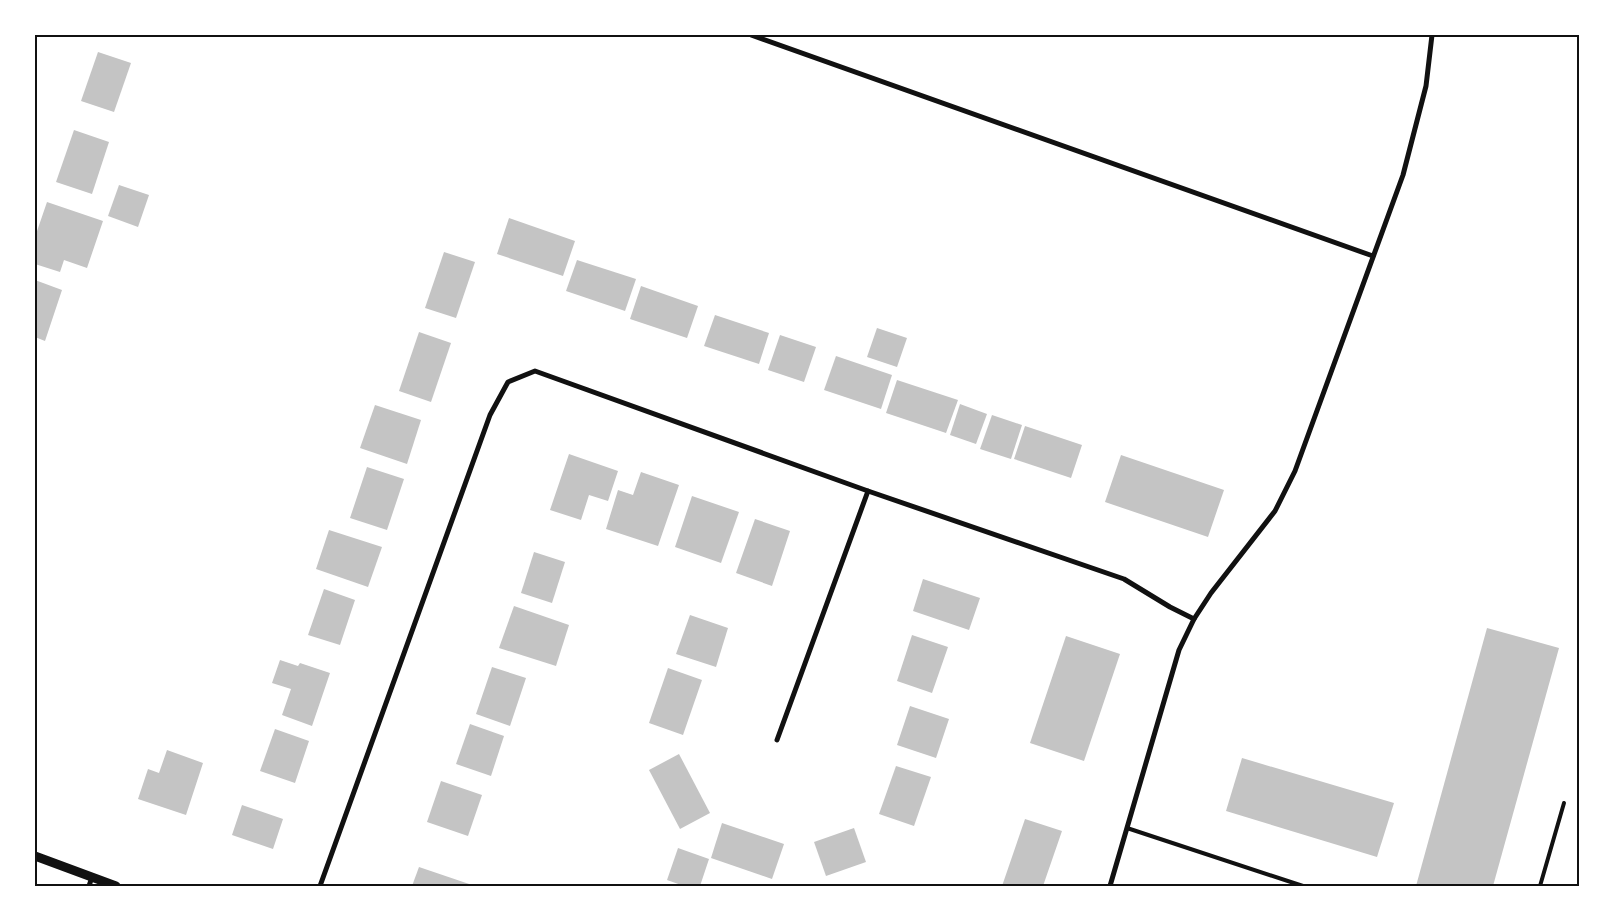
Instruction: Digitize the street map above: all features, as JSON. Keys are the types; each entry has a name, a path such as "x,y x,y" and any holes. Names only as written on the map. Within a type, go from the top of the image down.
{"street":[{"path":"750,35 1374,256"},
{"path":"1110,886 1179,650 1194,619 1211,593 1275,511 1298,462 1403,175 1426,86 1432,35"},
{"path":"320,886 490,415 508,382 535,371 868,491 1124,579 1194,619"},
{"path":"777,740 868,491"},
{"path":"35,856 91,882 116,886"}],"lane":[{"path":"1540,886 1564,803"},
{"path":"1127,828 1303,886"}],"building":[{"path":"98,52 131,63 114,112 81,101"},
{"path":"74,130 109,142 92,194 56,182"},
{"path":"119,185 149,195 138,227 108,216"},
{"path":"47,202 103,221 87,268 64,260 60,272 35,264 35,237"},
{"path":"509,218 575,241 563,276 497,254"},
{"path":"444,252 475,262 456,318 425,308"},
{"path":"577,260 636,279 625,311 566,291"},
{"path":"35,280 62,290 45,341 35,337"},
{"path":"641,286 698,306 687,338 630,319"},
{"path":"715,315 769,333 759,364 704,346"},
{"path":"877,328 907,338 897,367 867,357"},
{"path":"419,332 451,343 431,402 399,391"},
{"path":"780,335 816,347 804,382 768,370"},
{"path":"836,356 892,375 881,409 824,390"},
{"path":"897,380 958,400 946,433 886,413"},
{"path":"960,404 987,414 976,444 950,435"},
{"path":"375,405 421,420 407,464 360,448"},
{"path":"992,415 1022,425 1011,459 980,449"},
{"path":"1025,426 1082,445 1071,478 1014,459"},
{"path":"569,454 618,471 608,501 589,495 581,520 550,510"},
{"path":"1121,455 1224,490 1208,537 1105,502"},
{"path":"367,467 404,479 387,530 350,518"},
{"path":"641,472 679,485 658,546 606,529 618,490 633,495"},
{"path":"692,496 739,512 721,563 675,547"},
{"path":"755,519 790,531 772,586 736,573"},
{"path":"329,530 382,547 368,587 316,569"},
{"path":"534,552 565,562 552,603 521,593"},
{"path":"923,579 980,598 969,630 913,611"},
{"path":"324,589 355,600 340,645 308,635"},
{"path":"514,606 569,625 556,666 499,648"},
{"path":"690,615 728,628 716,667 676,654"},
{"path":"1487,628 1559,648 1493,886 1416,886"},
{"path":"912,635 948,647 932,693 897,681"},
{"path":"1066,636 1120,654 1084,761 1030,743"},
{"path":"280,660 298,666 300,663 330,673 312,726 282,715 291,689 272,683"},
{"path":"492,667 526,678 510,726 476,714"},
{"path":"668,668 702,680 683,735 649,723"},
{"path":"910,706 949,719 936,758 897,745"},
{"path":"470,724 504,736 491,776 456,764"},
{"path":"275,729 309,741 295,783 260,771"},
{"path":"167,750 203,763 186,815 138,799 148,769 159,773"},
{"path":"679,754 710,813 680,829 649,770"},
{"path":"1242,758 1394,803 1377,857 1226,811"},
{"path":"896,766 931,777 914,826 879,814"},
{"path":"441,781 482,795 468,836 427,822"},
{"path":"242,805 283,819 273,849 232,835"},
{"path":"1025,819 1062,831 1043,886 1002,886"},
{"path":"722,823 784,844 772,879 711,858"},
{"path":"854,828 866,862 826,876 814,842"},
{"path":"678,848 709,859 700,886 684,886 667,880"},
{"path":"419,867 475,886 412,886"}]}
